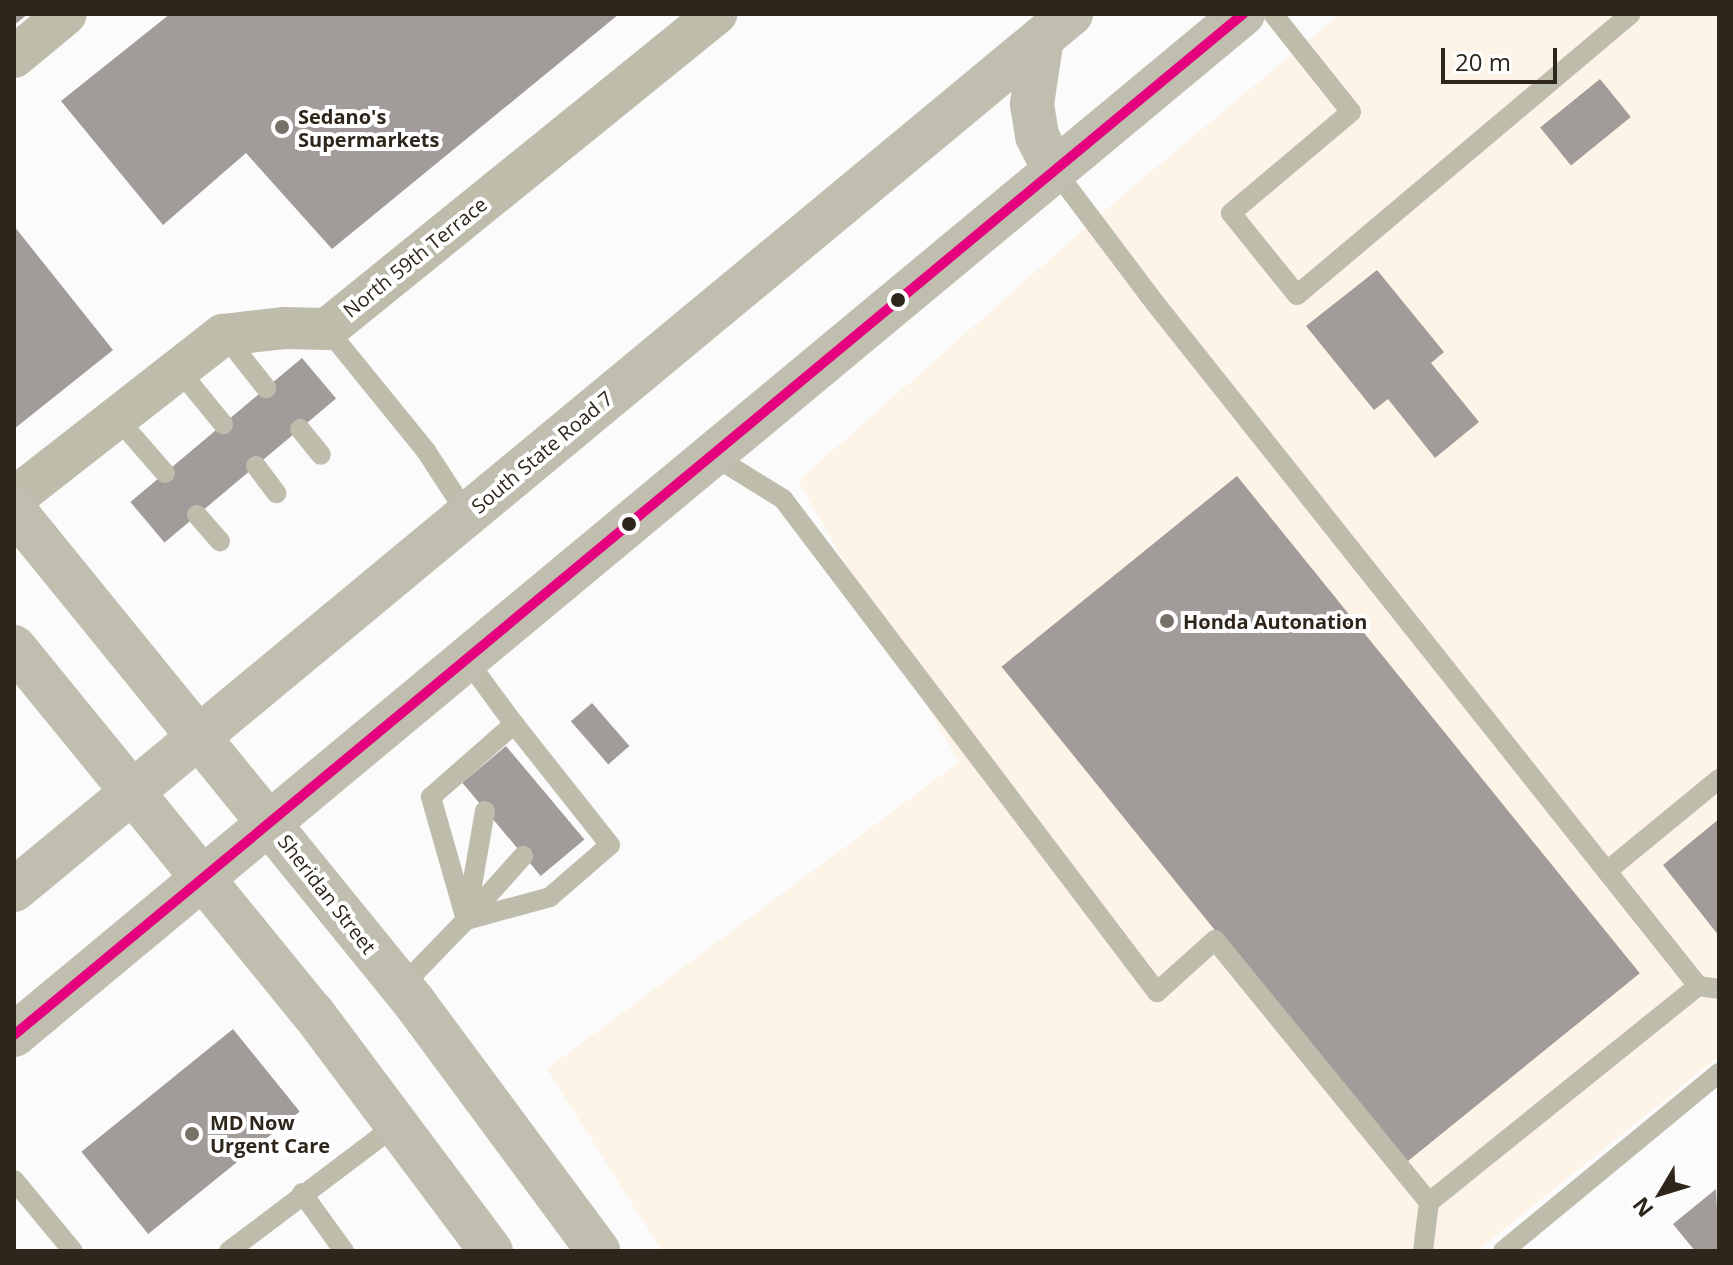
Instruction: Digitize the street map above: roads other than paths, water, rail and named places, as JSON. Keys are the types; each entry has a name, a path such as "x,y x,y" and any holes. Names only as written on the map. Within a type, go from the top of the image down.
{"main road":[{"path":"14,1035 1243,14"},
{"path":"1054,169 1037,136 1032,104 1059,22"},
{"name":"South State Road 7","path":"14,890 1059,22"},
{"name":"Sheridan Street","path":"14,510 401,987 598,1251"},
{"path":"14,647 399,1123 491,1251"}],"street":[{"path":"14,57 66,14"},
{"name":"North 59th Terrace","path":"223,335 284,328 327,329 716,14"},
{"path":"14,498 223,335"}],"lane":[{"path":"1273,14 1351,112 1231,213 1297,295 1631,14"},
{"path":"1054,169 1155,303 1698,986 1719,989"},
{"path":"327,329 426,451 467,514"},
{"path":"223,335 266,388"},
{"path":"179,370 223,424"},
{"path":"117,418 165,473"},
{"path":"300,429 321,455"},
{"path":"712,455 783,499 1157,992 1215,940 1429,1202"},
{"path":"256,466 276,493"},
{"path":"197,515 220,541"},
{"path":"466,920 550,897 610,845 572,812 533,764 514,724 467,660"},
{"path":"466,920 431,797 514,724"},
{"path":"1607,871 1719,779"},
{"path":"466,920 485,811"},
{"path":"401,987 523,856"},
{"path":"1423,1251 1429,1202 1698,986"},
{"path":"1503,1251 1719,1073"},
{"path":"229,1251 302,1193 399,1123"},
{"path":"14,1180 73,1251"},
{"path":"302,1193 344,1251"}],"place":[{"name":"Sedano's Supermarkets","path":"282,127"},
{"name":"Honda Autonation","path":"1167,621"},
{"name":"MD Now Urgent Care","path":"192,1134"}]}
